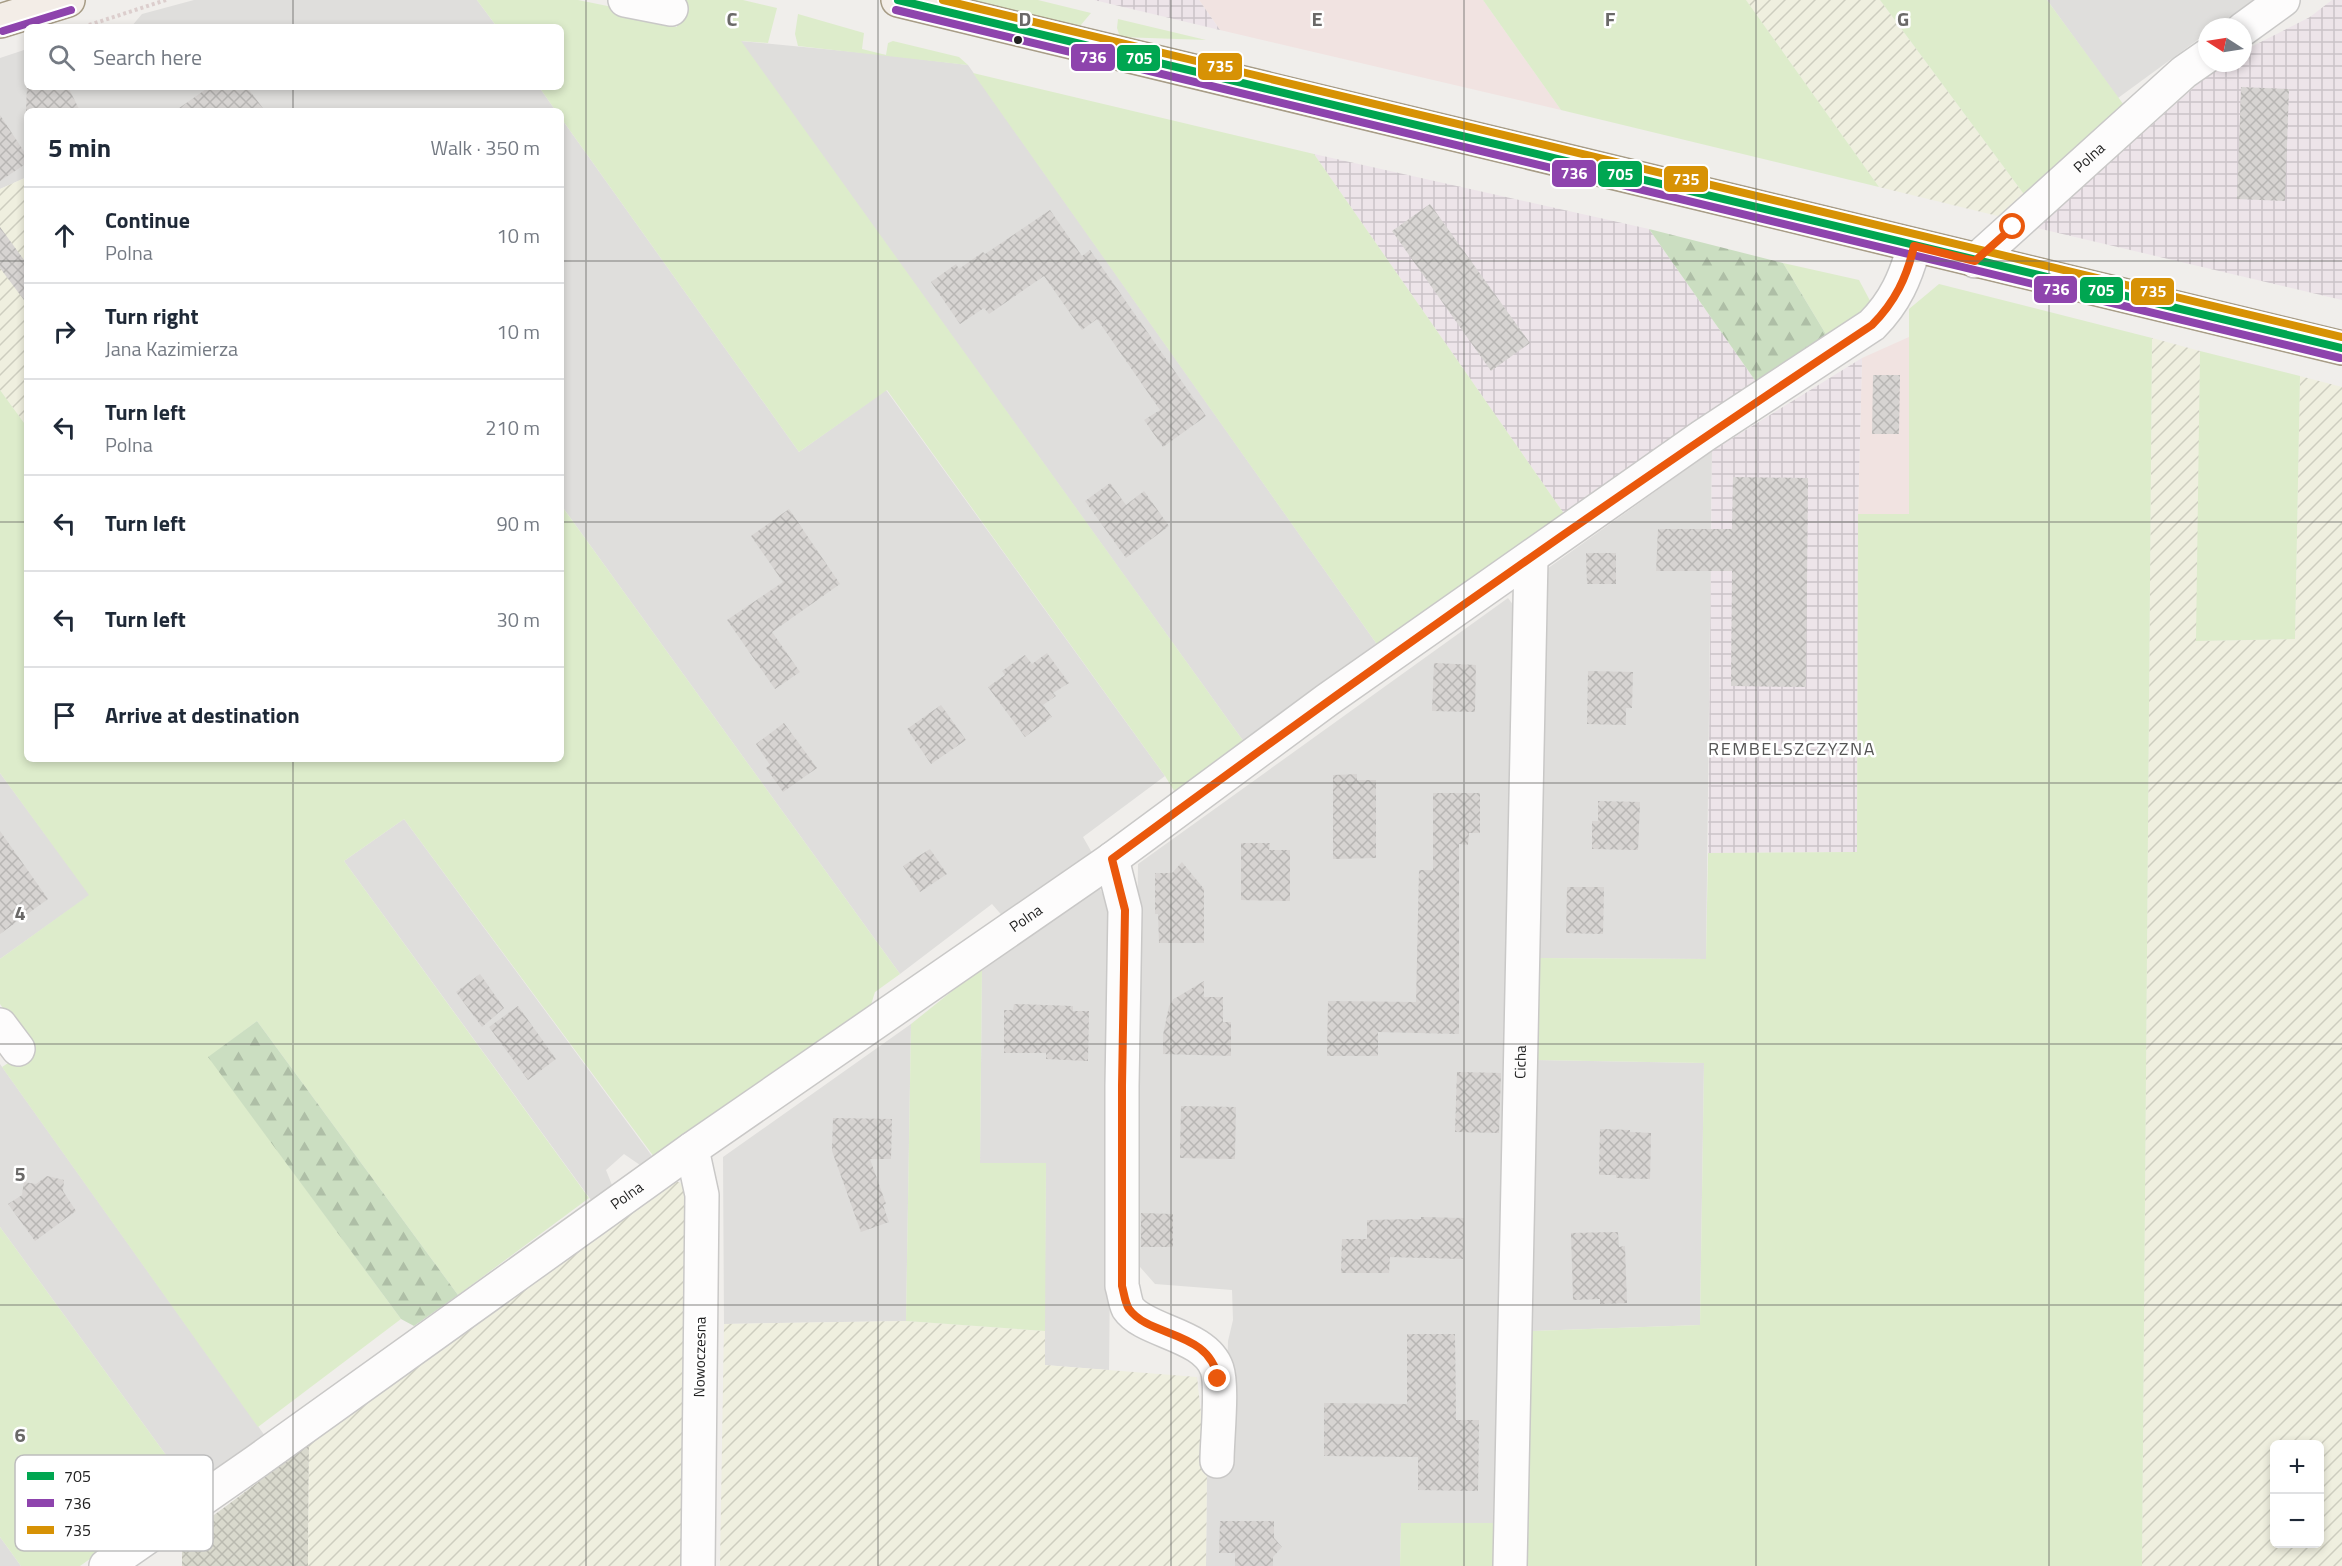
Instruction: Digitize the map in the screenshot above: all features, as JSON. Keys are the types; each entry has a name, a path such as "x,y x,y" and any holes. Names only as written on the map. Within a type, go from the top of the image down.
{"main road":[{"path":"0,21 68,0"},
{"path":"898,0 2342,348"}],"street":[{"path":"625,0 672,9"},
{"path":"2252,22 2283,0"},
{"name":"Polna","path":"1975,261 2184,72 2198,62"},
{"name":"Polna","path":"213,1498 257,1461 692,1149 1112,859 1328,700 1703,436 1872,325 1884,312 1902,284 1914,246"},
{"name":"Cicha","path":"1510,1566 1531,558"},
{"path":"1112,859 1125,910 1122,1286 1128,1307 1140,1319 1183,1337 1212,1359 1218,1379 1217,1461"},
{"name":"Nowoczesna","path":"692,1149 702,1195 698,1566"},
{"name":"Polna","path":"106,1566 146,1554"}],"path":[{"path":"92,24 166,0"}],"shaded area":[{"path":"194,0 477,0 495,24 134,24 142,14"},
{"path":"1094,0 1199,0 1220,30"},
{"path":"1199,0 1483,0 1561,110 1220,30"},
{"path":"2047,0 2253,0 2228,18 2198,18 2198,40 2118,98"},
{"path":"2332,0 2342,0 2342,300 2037,228 2211,72 2252,72 2252,46 2310,17"},
{"path":"740,41 968,65 1381,650 1244,742"},
{"path":"24,50 24,90 541,90 554,108 24,108 24,178 0,189 0,58"},
{"path":"564,122 799,452 886,390 1165,776 1083,837 1095,858 1005,919 992,904 900,974 564,509"},
{"path":"1314,154 1649,229 1759,386 1567,518"},
{"path":"1909,337 1909,514 1858,514 1862,358"},
{"path":"1862,358 1858,514 1857,852 1708,853 1712,451"},
{"path":"1712,451 1706,959 1539,958 1544,571"},
{"path":"1508,598 1520,614 1498,1523 1401,1523 1400,1566 1206,1566 1207,1468 1225,1470 1228,1341 1233,1320 1232,1290 1155,1284 1133,1259 1138,864"},
{"path":"0,773 90,895 0,959"},
{"path":"404,819 652,1156 640,1165 624,1154 606,1170 612,1185 591,1200 344,861"},
{"path":"1097,883 1114,915 1109,1370 1044,1365 1046,1163 980,1163 982,967"},
{"path":"911,1024 906,1321 724,1324 723,1157"},
{"path":"1536,1060 1704,1063 1700,1325 1532,1331"},
{"path":"0,1064 265,1436 213,1472 213,1455 166,1455 0,1227"},
{"path":"309,1444 308,1566 182,1566 182,1551 213,1551 213,1516"},
{"path":"0,1537 21,1566 0,1566"}],"green space":[{"path":"477,0 578,0 647,14 652,22 677,27 680,0 743,0 777,8 768,43 741,41 1244,742 1176,794 887,390 799,452 564,122 564,108 554,108 541,90 564,90 564,24 495,24"},
{"path":"971,0 1038,0 1091,13 1080,26"},
{"path":"1483,0 1746,0 1879,187 1561,110"},
{"path":"1746,0 1880,0 2029,201 2010,219 1879,187"},
{"path":"1880,0 2047,0 2129,112 2029,201"},
{"path":"798,14 864,33 862,49 886,55 888,43 893,41 959,57 968,65 798,46 795,34"},
{"path":"1118,19 1206,40 1120,37 1117,28"},
{"path":"973,73 1314,154 1567,518 1381,650"},
{"path":"24,178 24,423 0,390 0,189"},
{"path":"1649,229 1783,263 1830,341 1759,386"},
{"path":"1783,263 1859,280 1876,312 1830,341"},
{"path":"1939,284 2152,338 2142,1566 1527,1566 1532,1331 1700,1325 1704,1063 1536,1060 1539,958 1706,959 1708,853 1857,852 1858,514 1909,514 1909,309"},
{"path":"2152,338 2200,351 2197,641 2295,639 2300,376 2342,387 2342,1566 2142,1566"},
{"path":"2200,351 2300,376 2295,639 2196,641"},
{"path":"0,390 24,423 24,762 564,762 564,509 900,974 875,992 870,1008 721,1109 660,1165 404,819 344,861 589,1198 458,1295 257,1021 209,1057 401,1319 258,1427 2,1067 31,1048 0,1004 0,959 89,895 0,773"},
{"path":"982,967 980,1163 1046,1163 1045,1331 906,1321 911,1024"},
{"path":"257,1021 458,1295 414,1326 401,1319 208,1057"},
{"path":"674,1180 685,1185 683,1566 308,1566 309,1444 468,1326"},
{"path":"0,1227 166,1455 15,1455 15,1551 101,1551 80,1566 21,1566 0,1537"},
{"path":"906,1321 1045,1331 1045,1365 1197,1377 1207,1468 1206,1566 720,1566 724,1324"},
{"path":"1401,1523 1498,1523 1504,1566 1400,1566"}],"building":[{"path":"2241,87 2289,89 2285,201 2237,199"},
{"path":"27,90 70,90 78,108 26,108"},
{"path":"205,90 249,90 263,108 179,108"},
{"path":"0,115 24,151 24,165 0,181"},
{"path":"1430,204 1530,343 1491,371 1392,231"},
{"path":"1050,210 1082,256 1090,250 1206,416 1163,447 1144,420 1160,410 1097,319 1082,330 1044,276 989,314 984,308 960,324 931,282 956,264 959,269 983,252 985,254"},
{"path":"0,227 24,260 24,300 0,268"},
{"path":"1873,375 1900,375 1899,434 1872,434"},
{"path":"1733,477 1808,478 1806,687 1731,686 1732,571 1656,571 1658,529 1732,529"},
{"path":"1110,483 1126,505 1144,491 1169,526 1126,558 1085,501"},
{"path":"789,509 840,584 772,632 800,672 775,689 727,620 783,582 751,536"},
{"path":"1586,553 1616,553 1616,584 1587,584"},
{"path":"1047,653 1069,683 1053,693 1056,696 1043,705 1052,717 1025,737 988,687 1005,675 1002,671 1025,655 1032,664"},
{"path":"1434,663 1476,665 1475,712 1432,711"},
{"path":"1588,671 1633,672 1632,708 1626,708 1626,725 1587,724"},
{"path":"941,705 966,740 931,764 907,729"},
{"path":"784,723 817,768 783,792 766,768 770,765 756,744"},
{"path":"1357,774 1357,780 1376,780 1376,858 1333,859 1333,775"},
{"path":"1433,793 1480,793 1480,833 1469,833 1468,845 1459,844 1459,1034 1378,1032 1378,1056 1327,1056 1328,1001 1416,1002 1419,870 1433,870"},
{"path":"1598,801 1640,802 1638,850 1592,849 1592,821 1598,821"},
{"path":"0,831 48,899 0,934"},
{"path":"1241,843 1270,843 1269,850 1290,850 1290,901 1241,900"},
{"path":"930,849 947,874 920,892 903,866"},
{"path":"1182,862 1204,889 1204,943 1159,943 1158,914 1155,914 1155,873 1172,873"},
{"path":"1567,887 1604,887 1603,934 1566,933"},
{"path":"480,974 504,1008 482,1027 456,992"},
{"path":"1204,981 1204,997 1223,997 1223,1022 1231,1022 1231,1056 1163,1054 1163,1035 1169,1006 1174,999"},
{"path":"1014,1004 1073,1006 1073,1011 1089,1011 1088,1061 1046,1059 1046,1053 1004,1053 1004,1010 1013,1010"},
{"path":"518,1006 556,1059 528,1080 489,1027"},
{"path":"1457,1072 1501,1073 1499,1133 1455,1132"},
{"path":"1181,1106 1236,1107 1235,1159 1180,1158"},
{"path":"833,1118 892,1119 891,1159 870,1159 886,1204 883,1205 889,1222 861,1232 832,1151"},
{"path":"1600,1129 1651,1133 1650,1179 1599,1175"},
{"path":"47,1176 64,1180 63,1191 76,1211 35,1241 8,1204 22,1195 24,1182 36,1184"},
{"path":"1141,1213 1173,1214 1173,1247 1141,1247"},
{"path":"1421,1217 1464,1218 1463,1259 1390,1257 1389,1273 1341,1273 1342,1239 1367,1239 1367,1220 1421,1219"},
{"path":"1618,1232 1619,1247 1625,1246 1627,1303 1600,1304 1600,1299 1573,1300 1571,1233"},
{"path":"1407,1334 1455,1334 1456,1420 1479,1420 1478,1491 1418,1490 1418,1457 1324,1456 1324,1403 1407,1404"},
{"path":"1220,1521 1274,1521 1274,1538 1282,1547 1273,1557 1273,1566 1235,1566 1235,1553 1219,1553"}],"transit line":[{"name":"705","path":"898,0 2342,348"},
{"name":"735","path":"943,0 2342,337"},
{"name":"736","path":"26,24 71,10"},
{"name":"736","path":"896,10 2340,358"},
{"name":"736","path":"3,31 24,25"}],"district":[{"name":"REMBELSZCZYZNA","path":"1792,749"}],"route":[{"path":"1218,1379 1212,1359 1183,1337 1140,1319 1128,1307 1122,1286 1125,910 1112,859 1328,700 1703,436 1872,325 1884,312 1902,284 1910,265 1914,246 1975,261 2013,227"}]}
